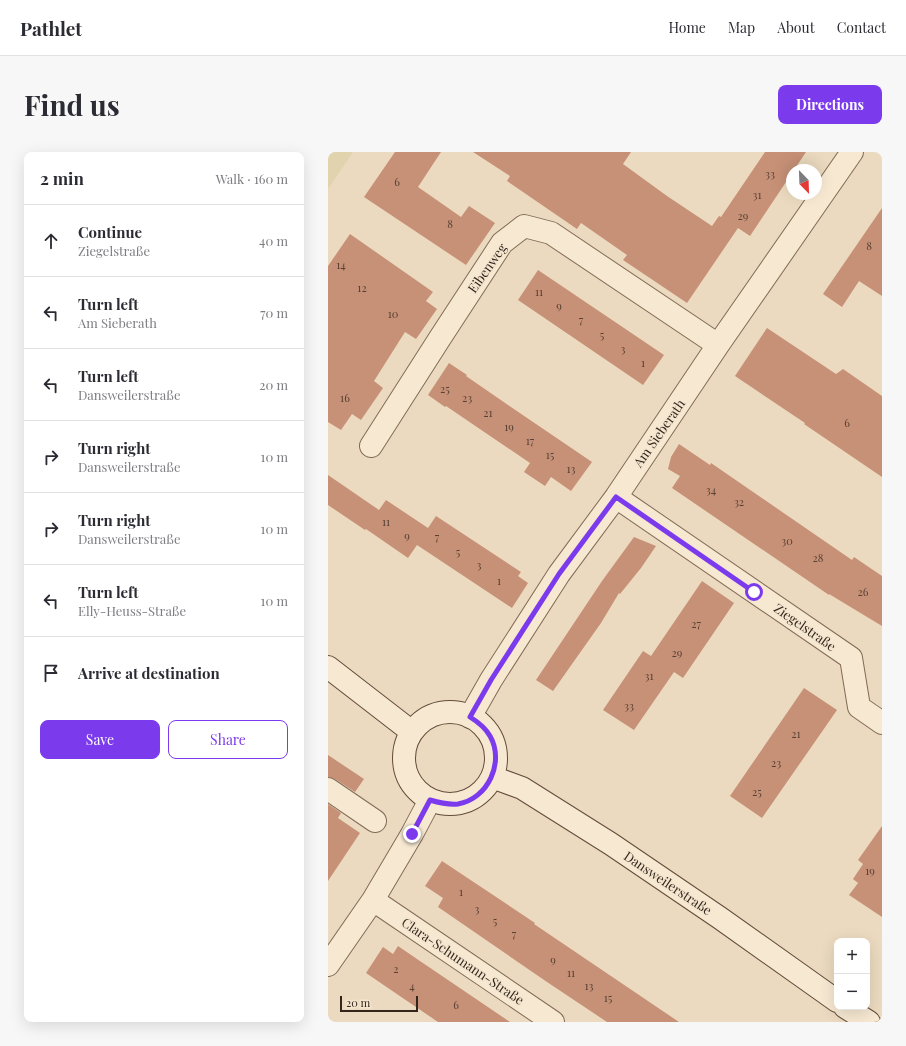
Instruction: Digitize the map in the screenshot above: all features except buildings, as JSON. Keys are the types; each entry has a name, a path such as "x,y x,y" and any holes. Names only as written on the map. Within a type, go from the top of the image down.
{"street":[{"name":"Am Sieberath","path":"470,717 491,680 559,574 616,497 718,345 852,152"},
{"name":"Eibenweg","path":"371,446 502,244 524,226 551,233 718,345"},
{"name":"Ziegelstraße","path":"616,497 851,658 859,707 882,723"},
{"path":"328,667 412,732"},
{"path":"444,712 458,713 470,717 482,725 490,736 495,749 496,764 492,777 484,789 478,794 473,798 459,804 444,804 430,800 419,793 410,783 405,771 403,758 406,744 412,732 420,723 432,716 444,712"},
{"name":"Dansweilerstraße","path":"492,777 522,788 611,844 720,918 834,999"},
{"path":"328,789 375,821"},
{"path":"328,965 373,900 430,800"},
{"name":"Clara-Schumann-Straße","path":"373,900 552,1022"},
{"path":"850,1010 869,1022"}],"shaded area":[{"path":"328,152 353,152 328,189"}],"route":[{"path":"412,834 430,800 444,804 459,804 473,798 484,789 492,777 496,764 495,749 490,736 482,725 470,717 491,680 559,574 616,497 754,592"}]}
